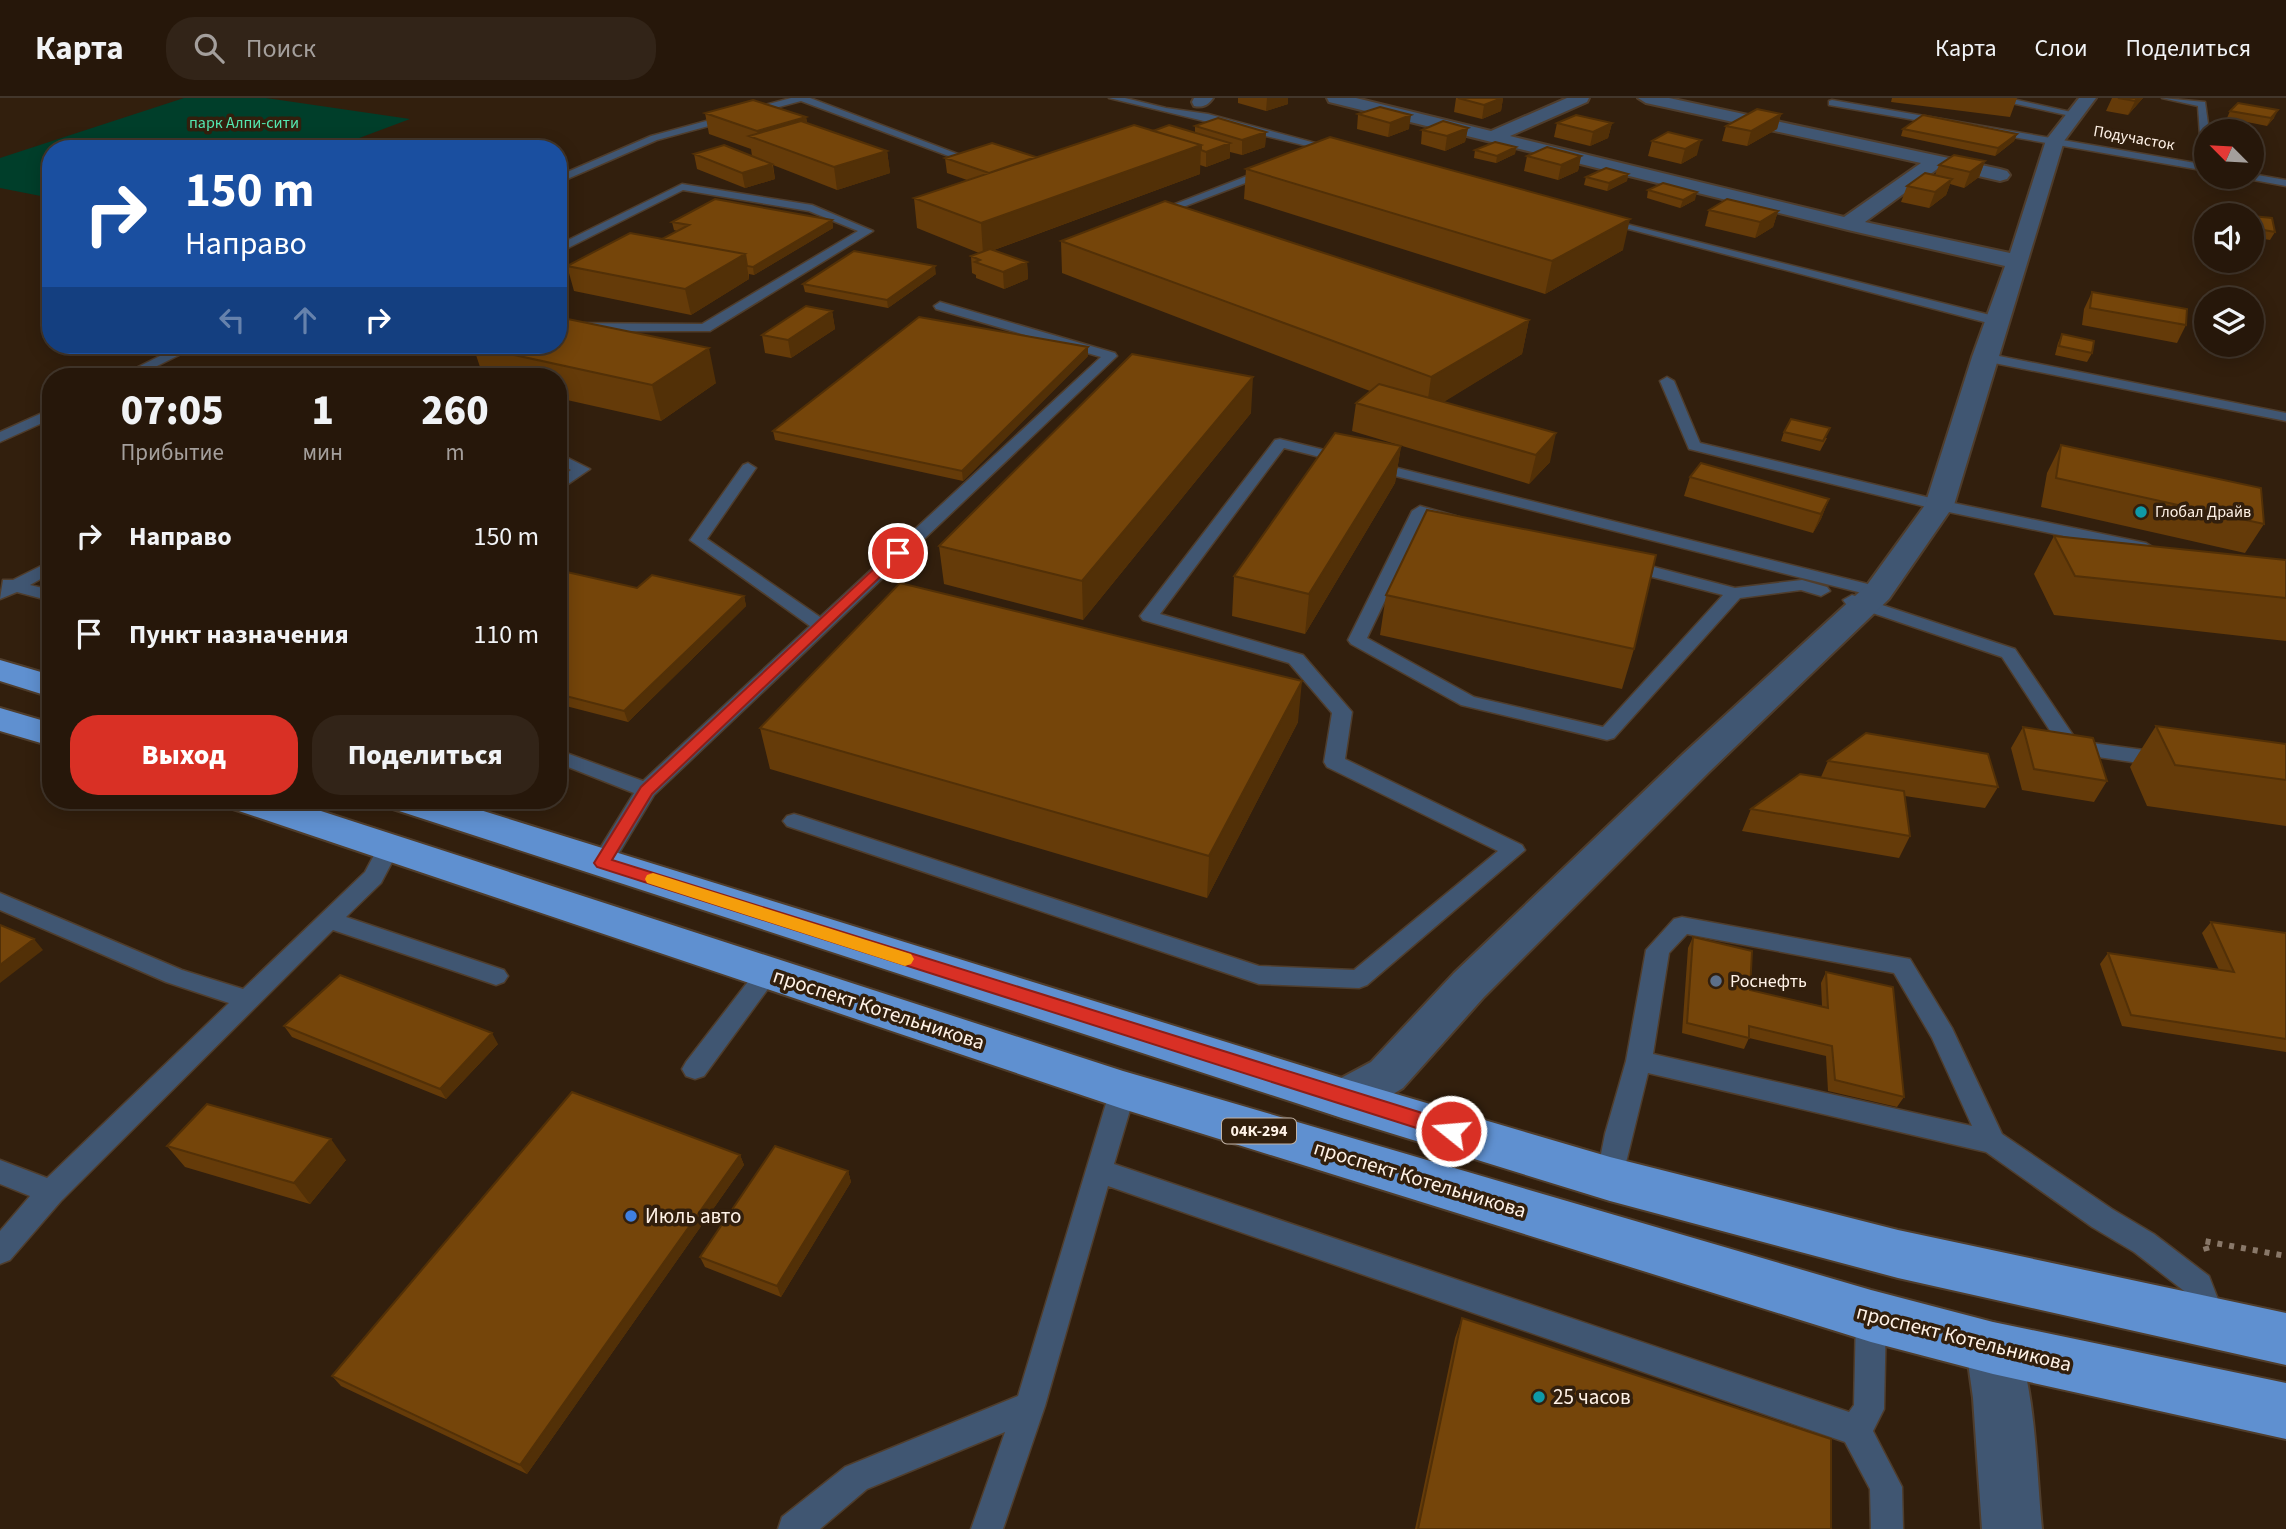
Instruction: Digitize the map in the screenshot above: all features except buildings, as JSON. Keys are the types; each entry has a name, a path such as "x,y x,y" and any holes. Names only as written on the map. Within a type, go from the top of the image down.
{"highway":[{"path":"0,670 42,683"},
{"path":"0,719 42,732"},
{"name":"проспект Котельникова","path":"273,809 1123,1090 1871,1316 1993,1348 2286,1411"},
{"path":"433,809 1345,1099 1610,1179 1898,1254 2286,1339"}],"street":[{"path":"1335,98 1983,256 2018,261"},
{"path":"1494,136 1581,98"},
{"path":"1646,98 2000,175"},
{"path":"1345,1099 1387,1075 1468,985 1696,763 1872,598 1939,505 1984,356 2018,261 2055,140 2082,106"},
{"path":"1848,223 1935,162"},
{"path":"1993,1348 2001,1398 2012,1529"}],"lane":[{"path":"567,176 654,138 802,98 958,156"},
{"path":"1114,98 1166,111 1208,117 1354,155"},
{"path":"1994,98 2082,106"},
{"path":"2167,98 2202,104 2203,119"},
{"name":"Подучасток","path":"1832,103 2194,166"},
{"path":"1302,158 1328,148"},
{"path":"1136,222 1277,167"},
{"path":"2264,179 2286,184"},
{"path":"567,245 682,187 812,208 867,231 705,328 567,327"},
{"path":"1595,217 1997,321"},
{"path":"602,863 646,790 1110,356 940,306"},
{"path":"144,368 173,354"},
{"path":"1984,356 2286,417"},
{"path":"1667,381 1694,446 1939,505 2166,552"},
{"path":"0,438 42,417"},
{"path":"793,821 1259,975 1359,979 1514,850 1334,762 1342,712 1296,659 1149,616 1280,443 1872,598 2009,653 2071,747 2179,761"},
{"path":"567,462 582,469 567,480"},
{"path":"748,468 698,540 820,625"},
{"path":"1472,525 1420,512 1357,640 1468,701 1607,734 1735,593"},
{"path":"1604,559 1735,593 1802,585 1872,598"},
{"path":"5,587 42,570"},
{"path":"5,587 42,594"},
{"path":"567,759 646,790"},
{"path":"0,1251 51,1192 373,877 389,847"},
{"path":"0,901 174,976 248,1000"},
{"path":"329,920 496,976"},
{"path":"1610,1179 1618,1134 1639,1061 1658,950 1682,925 1902,965 1943,1035 1993,1142"},
{"path":"695,1069 768,972"},
{"path":"1639,1061 1993,1142 2102,1218 2144,1242 2199,1286 2213,1325"},
{"path":"987,1529 1030,1406 1123,1090"},
{"path":"1099,1171 1856,1430 1886,1487 1887,1529"},
{"path":"0,1172 51,1192"},
{"path":"1856,1430 1869,1409 1871,1316"},
{"path":"794,1529 856,1478 1030,1406"}],"path":[{"path":"2204,1241 2286,1256"}],"green space":[{"name":"парк Алпи-сити","path":"184,98 266,98 410,119 354,140 55,140"},
{"name":"парк Алпи-сити","path":"42,144 42,196 0,188 0,158"}],"slow traffic":[{"path":"653,879 905,959"}],"place":[{"name":"Глобал Драйв","path":"2141,512"},
{"name":"Роснефть","path":"1716,981"},
{"name":"Июль авто","path":"631,1216"},
{"name":"25 часов","path":"1539,1397"}],"route":[{"path":"898,553 646,790 602,863 1451,1131"}]}
